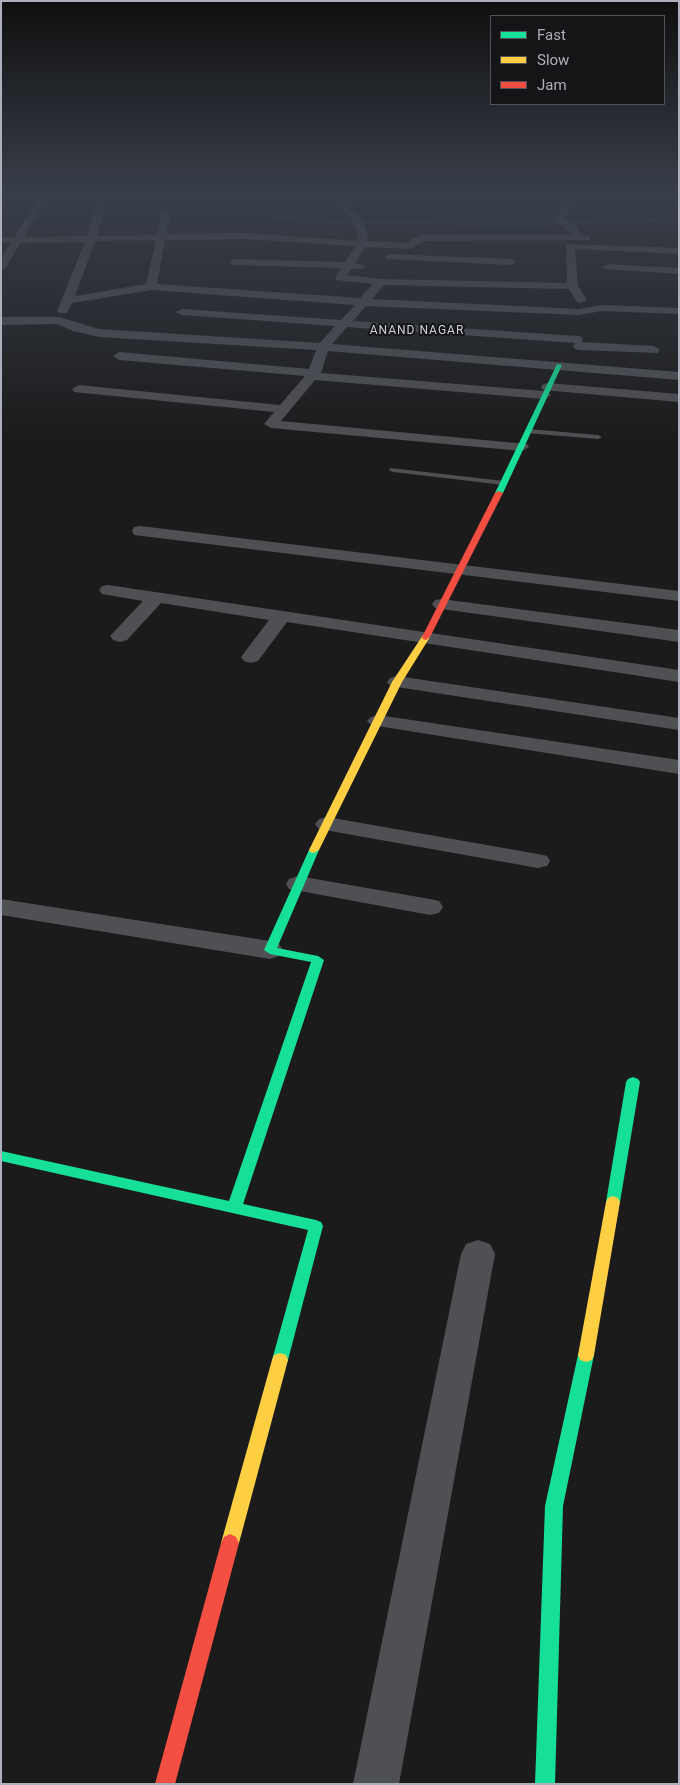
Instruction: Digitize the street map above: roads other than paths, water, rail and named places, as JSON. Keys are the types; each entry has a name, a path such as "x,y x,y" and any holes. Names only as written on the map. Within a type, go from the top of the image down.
{"street":[{"path":"59,320 76,278"},
{"path":"151,287 153,278"},
{"path":"347,278 381,282 415,278"},
{"path":"384,278 324,347 313,374 271,424 522,447"},
{"path":"518,278 573,286"},
{"path":"572,278 580,327 575,366"},
{"path":"68,300 151,287 363,302 580,327 622,349 656,346 635,395"},
{"path":"182,312 342,324 580,327 602,308 679,311"},
{"path":"1,321 59,320 77,328 99,333 324,347 679,376"},
{"path":"601,392 622,349"},
{"path":"119,356 313,374 546,391 601,392 679,398"},
{"path":"270,950 298,884 397,682 425,638 522,447 559,365"},
{"path":"79,389 284,408"},
{"path":"140,531 679,596"},
{"path":"108,590 679,676"},
{"path":"120,636 157,598"},
{"path":"442,604 679,636"},
{"path":"250,657 282,616"},
{"path":"397,682 679,724"},
{"path":"378,721 679,767"},
{"path":"327,824 538,861"},
{"path":"298,884 430,907"},
{"path":"1,907 270,950 318,960 234,1208"},
{"path":"545,1784 554,1506 591,1331 633,1082"},
{"path":"1,1156 316,1226 165,1784"},
{"path":"376,1784 478,1254"}],"lane":[{"path":"529,431 598,437"},
{"path":"393,470 504,483"}],"district":[{"name":"ANAND NAGAR","path":"417,331"}]}
